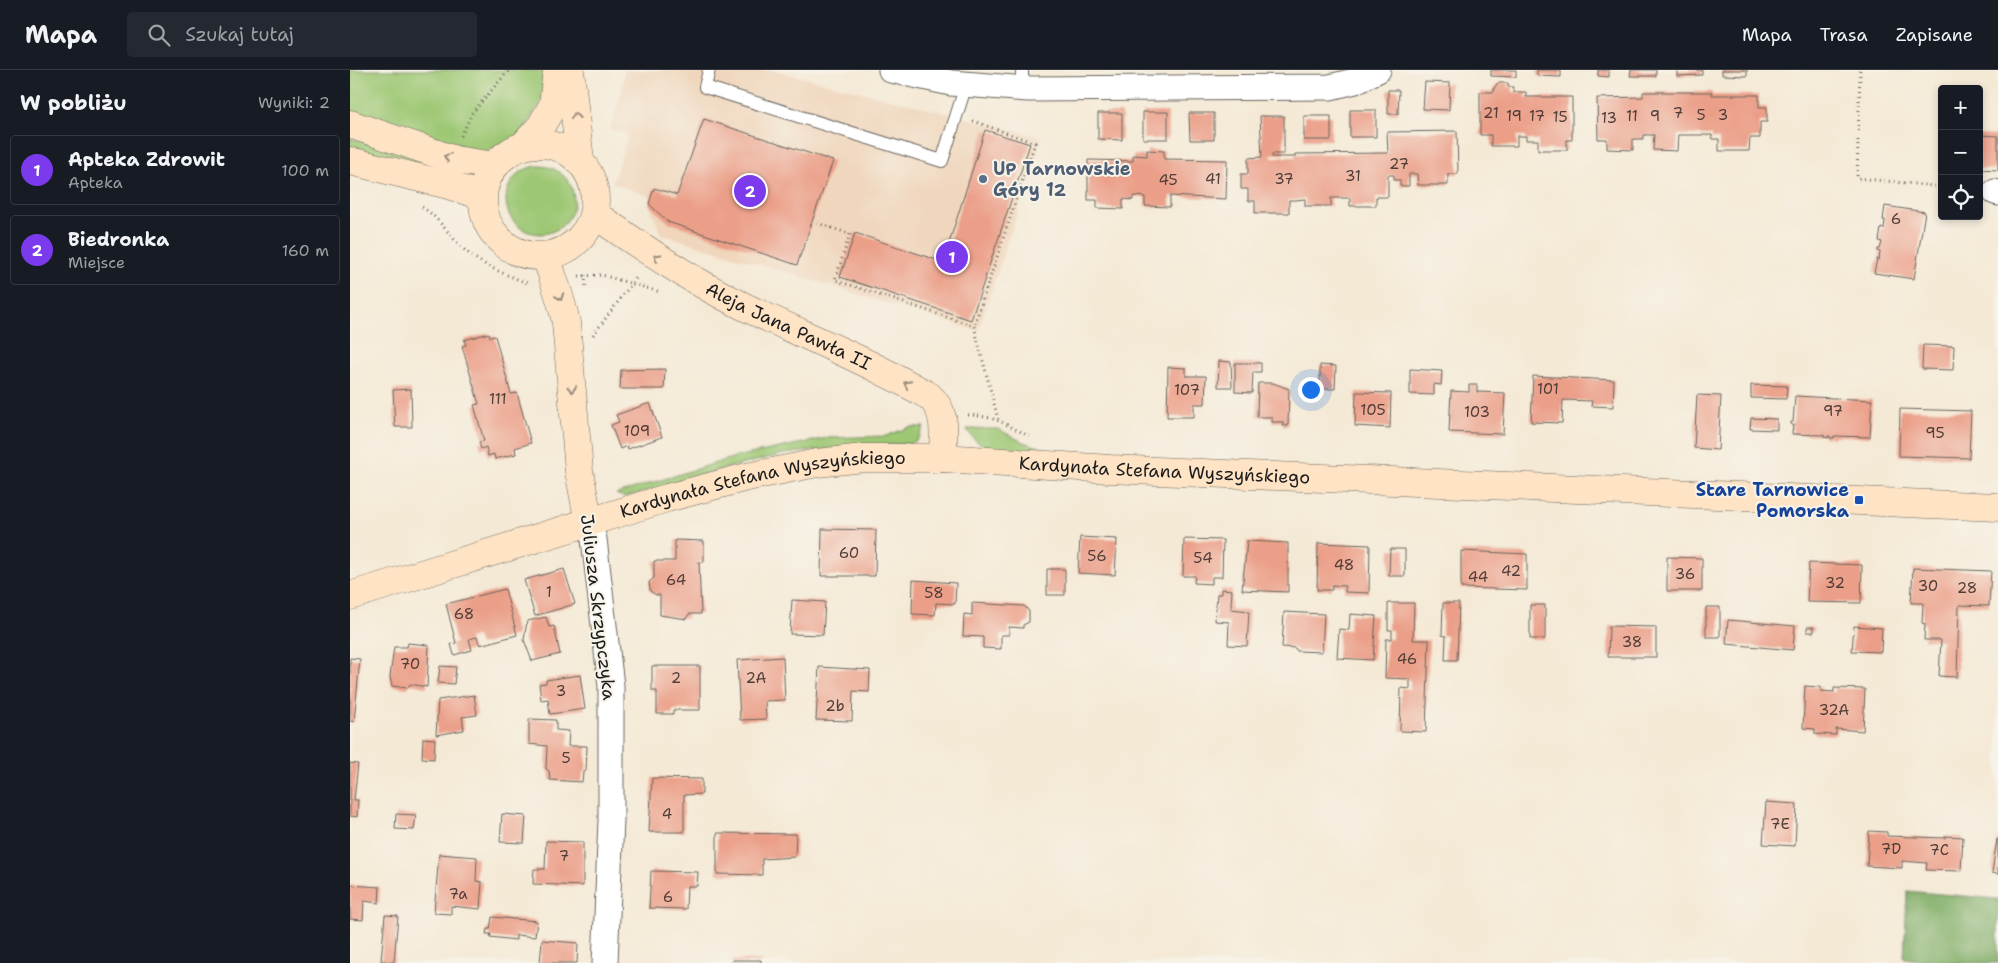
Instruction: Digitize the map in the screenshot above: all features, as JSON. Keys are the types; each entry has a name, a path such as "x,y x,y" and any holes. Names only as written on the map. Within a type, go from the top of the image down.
{"street":[{"path":"523,146 545,144 565,150 580,161 591,177 593,186 595,196 594,214 584,234 567,248 546,256 528,255 511,248 497,237 487,222 482,196 495,166 504,156 523,146 541,126 553,105 557,70"},
{"path":"570,70 580,161"},
{"path":"891,70 966,85 1022,80 1070,80 1330,87 1355,81 1378,70"},
{"path":"350,124 455,160 495,166"},
{"path":"350,161 448,185 482,196"},
{"name":"Aleja Jana Pawła II","path":"594,214 650,253 745,307 859,359 929,396 937,404 942,415 943,458"},
{"name":"Juliusza Skrzypczyka","path":"546,256 553,281 562,301 566,323 579,471 595,548 611,686 612,820 605,963"},
{"name":"Kardynała Stefana Wyszyńskiego","path":"350,596 667,498 747,477 817,463 864,458 943,458 1110,469 1998,506"}],"lane":[{"path":"709,70 705,87 942,161 966,85"}],"path":[{"path":"461,136 472,113 509,70"},
{"path":"1860,70 1857,178 1938,187"},
{"path":"975,115 973,121 1035,143 974,326 998,420"},
{"path":"417,205 434,215 468,254 534,286"},
{"path":"817,223 850,234 835,280 974,326"},
{"path":"588,342 636,278"}],"shaded area":[{"path":"624,70 773,70 1042,137 978,331 661,234 649,204 651,197 612,183 628,135 610,129 622,92"}],"green space":[{"path":"350,70 543,70 544,97 518,138 483,152 350,112"},
{"path":"350,138 481,173 476,182 350,152"},
{"path":"540,166 553,169 564,176 571,187 574,200 571,213 564,224 553,231 540,234 527,231 516,224 509,213 506,200 509,187 516,176 527,169"},
{"path":"910,427 924,427 918,439 907,444 846,447 784,454 700,475 637,494 624,497 616,494 735,457 827,438 886,436"},
{"path":"967,429 998,429 1023,442 1043,448 1043,452 1028,449 989,447 977,441"},
{"path":"1907,891 1998,899 1998,963 1944,963 1904,958"}],"building":[{"path":"1491,70 1516,70 1516,77 1491,76"},
{"path":"1537,70 1561,70 1561,77 1537,76"},
{"path":"1598,70 1609,70 1609,77 1598,76"},
{"path":"1631,70 1656,70 1656,76 1630,76"},
{"path":"1677,70 1702,70 1702,75 1677,76"},
{"path":"1722,70 1747,70 1747,76 1722,75"},
{"path":"1425,82 1450,83 1449,110 1423,109"},
{"path":"1498,83 1508,83 1508,87 1513,87 1513,92 1526,92 1526,97 1572,97 1572,140 1567,140 1567,150 1538,150 1538,140 1526,140 1526,136 1517,136 1517,146 1491,146 1491,135 1480,135 1480,92 1494,92 1494,88"},
{"path":"1388,90 1399,90 1398,114 1388,114"},
{"path":"1643,92 1712,92 1712,95 1759,95 1759,107 1767,107 1767,122 1760,122 1760,138 1750,138 1749,151 1719,151 1719,139 1712,139 1712,135 1678,135 1677,151 1653,150 1654,135 1643,135 1643,139 1633,139 1633,150 1607,149 1607,139 1598,139 1597,98 1643,97"},
{"path":"1350,110 1376,110 1376,137 1350,137"},
{"path":"1143,112 1168,112 1168,139 1143,139"},
{"path":"1098,113 1122,113 1122,140 1098,139"},
{"path":"1189,113 1214,113 1214,140 1190,140"},
{"path":"1260,116 1284,116 1284,154 1272,154 1272,157 1295,157 1295,154 1388,153 1387,132 1457,131 1458,174 1448,174 1448,185 1418,185 1417,174 1409,174 1409,186 1400,186 1400,180 1394,180 1394,175 1388,175 1388,197 1376,197 1376,206 1350,206 1350,198 1331,198 1331,206 1305,206 1305,199 1289,200 1289,213 1255,213 1255,201 1248,201 1248,189 1241,189 1241,174 1248,174 1248,158 1262,157"},
{"path":"1304,116 1331,116 1331,140 1304,140"},
{"path":"704,119 833,161 797,265 668,222 649,204 654,188 677,195"},
{"path":"985,130 1030,144 971,320 840,277 855,233 943,262"},
{"path":"1983,135 1998,136 1998,170 1983,169"},
{"path":"1147,150 1164,151 1164,159 1227,160 1226,199 1170,196 1170,207 1145,206 1145,197 1133,196 1133,200 1123,199 1123,209 1097,208 1097,200 1088,200 1088,160 1133,161 1133,155 1147,156"},
{"path":"1885,206 1925,212 1914,279 1874,273 1877,259 1879,260 1880,252 1878,249 1880,249 1882,242 1879,241 1881,228 1884,229"},
{"path":"489,333 490,337 495,336 511,394 517,393 531,443 515,448 516,454 495,459 494,454 488,456 486,447 481,449 479,442 484,441 474,405 479,404 462,346 466,345 464,340"},
{"path":"1923,345 1954,346 1953,370 1922,369"},
{"path":"1219,361 1231,362 1232,387 1218,387"},
{"path":"1235,363 1261,363 1261,372 1253,372 1252,393 1235,392"},
{"path":"1320,365 1336,366 1335,389 1320,389"},
{"path":"1168,367 1186,368 1186,376 1206,376 1205,404 1194,404 1194,417 1167,417"},
{"path":"665,369 664,389 620,389 621,370"},
{"path":"1410,369 1442,371 1441,385 1434,384 1434,395 1410,394"},
{"path":"1533,376 1614,380 1613,407 1591,406 1592,401 1563,400 1562,423 1531,422"},
{"path":"1258,383 1273,383 1289,389 1288,426 1283,426 1283,422 1272,422 1272,417 1257,417"},
{"path":"1469,385 1477,385 1477,392 1505,393 1503,434 1449,432 1451,391 1469,392"},
{"path":"1751,385 1787,386 1786,399 1751,398"},
{"path":"411,389 412,427 395,427 393,390"},
{"path":"1356,392 1391,393 1390,428 1355,426"},
{"path":"1697,395 1721,396 1718,450 1694,448"},
{"path":"1795,396 1872,400 1870,437 1834,436 1834,438 1830,438 1828,436 1828,438 1824,437 1824,435 1792,434 1793,425 1791,425 1791,422 1793,422"},
{"path":"650,403 662,437 628,449 627,446 620,449 611,425 619,422 616,415"},
{"path":"1900,409 1971,411 1969,458 1899,456"},
{"path":"1751,418 1777,419 1777,430 1750,429"},
{"path":"822,529 876,530 875,576 821,576"},
{"path":"1080,537 1117,539 1115,575 1078,573"},
{"path":"1184,539 1223,540 1222,577 1212,577 1212,584 1194,583 1195,576 1183,576"},
{"path":"675,540 704,541 704,562 699,562 701,614 689,614 686,619 660,615 660,595 650,591 649,582 654,578 654,561 675,561"},
{"path":"1247,541 1288,543 1288,592 1242,590"},
{"path":"1318,543 1370,545 1369,593 1345,592 1345,586 1332,585 1332,590 1317,590"},
{"path":"1390,549 1405,549 1405,576 1389,576"},
{"path":"1461,551 1527,554 1527,590 1461,588"},
{"path":"1667,557 1702,558 1702,591 1667,591"},
{"path":"1809,563 1862,565 1861,603 1807,602"},
{"path":"1913,568 1991,571 1989,606 1959,605 1957,677 1939,676 1941,640 1924,640 1925,624 1922,623 1923,603 1911,603"},
{"path":"564,569 575,604 535,616 524,580"},
{"path":"1047,569 1065,569 1065,595 1047,595"},
{"path":"913,580 956,583 955,604 936,603 935,615 912,614"},
{"path":"505,589 517,635 480,645 477,637 469,639 472,650 454,655 451,644 456,643 446,604"},
{"path":"1221,589 1232,590 1231,609 1249,611 1247,646 1228,645 1229,622 1215,621 1217,594 1221,594"},
{"path":"792,600 825,602 823,635 790,634"},
{"path":"972,603 1024,606 1029,611 1029,622 1023,625 1023,628 1009,627 1009,635 1001,635 1001,649 983,648 983,637 963,636 964,614 972,615"},
{"path":"1388,603 1414,603 1413,640 1429,640 1426,732 1400,731 1401,688 1410,689 1410,679 1385,678 1386,639 1392,639 1392,630 1388,630"},
{"path":"1443,603 1459,603 1457,660 1445,660 1446,636 1442,635"},
{"path":"1530,605 1545,605 1545,639 1530,639"},
{"path":"1706,607 1720,607 1720,637 1706,637"},
{"path":"1284,612 1324,614 1322,652 1297,651 1295,648 1282,647"},
{"path":"1350,614 1376,616 1373,660 1337,658 1339,629 1349,630"},
{"path":"546,617 549,627 554,626 560,654 532,661 524,640 527,621"},
{"path":"1728,620 1795,626 1793,650 1726,644"},
{"path":"1609,626 1656,627 1656,657 1608,657"},
{"path":"1854,626 1882,628 1881,652 1852,651"},
{"path":"1807,627 1814,627 1814,632 1807,632"},
{"path":"408,643 429,645 427,687 410,684 408,688 392,686 390,677 394,647 407,647"},
{"path":"783,657 785,700 765,701 766,719 740,720 737,660"},
{"path":"350,658 360,659 354,722 350,721"},
{"path":"440,666 456,667 454,684 438,683"},
{"path":"652,666 700,666 700,710 673,710 673,714 657,714 657,691 652,691"},
{"path":"819,667 870,670 869,692 853,691 852,721 816,720"},
{"path":"580,675 585,709 550,714 548,699 541,700 539,684 546,683 546,680"},
{"path":"1805,686 1821,687 1821,691 1834,692 1834,688 1865,689 1863,731 1836,729 1836,735 1815,734 1815,729 1803,728"},
{"path":"474,695 477,715 462,717 464,730 436,735 438,700"},
{"path":"529,719 556,720 556,730 569,731 568,746 587,746 586,771 583,772 582,782 550,780 549,771 546,769 547,746 529,744"},
{"path":"423,738 435,739 434,759 422,758"},
{"path":"350,763 358,764 354,800 358,800 357,817 350,816"},
{"path":"652,778 702,779 702,794 684,795 684,832 649,832"},
{"path":"1766,802 1797,804 1795,846 1763,844"},
{"path":"396,814 416,815 414,830 395,829"},
{"path":"502,814 526,816 524,843 500,842"},
{"path":"1869,831 1887,832 1887,836 1963,837 1961,871 1926,870 1927,863 1902,861 1902,868 1867,866"},
{"path":"717,833 796,834 795,857 762,859 762,875 717,874"},
{"path":"1998,839 1998,874 1992,873"},
{"path":"546,841 583,842 583,886 533,884 534,869 545,869"},
{"path":"439,854 477,857 476,881 482,882 480,909 451,906 451,914 434,913"},
{"path":"651,871 698,872 697,886 687,886 686,909 649,908"},
{"path":"350,885 380,887 379,903 364,901 363,920 350,919"},
{"path":"385,915 398,916 394,962 381,961"},
{"path":"492,917 537,921 535,937 516,935 516,940 490,937 491,934 486,934 487,929 490,929"},
{"path":"542,940 578,943 577,963 540,963"},
{"path":"732,960 761,960 761,963 731,963"}],"place":[{"name":"UP Tarnowskie Góry 12","path":"983,179"},
{"name":"Biedronka","path":"750,191"},
{"name":"Apteka Zdrowit","path":"952,257"},
{"name":"Stare Tarnowice Pomorska","path":"1859,500"}]}
